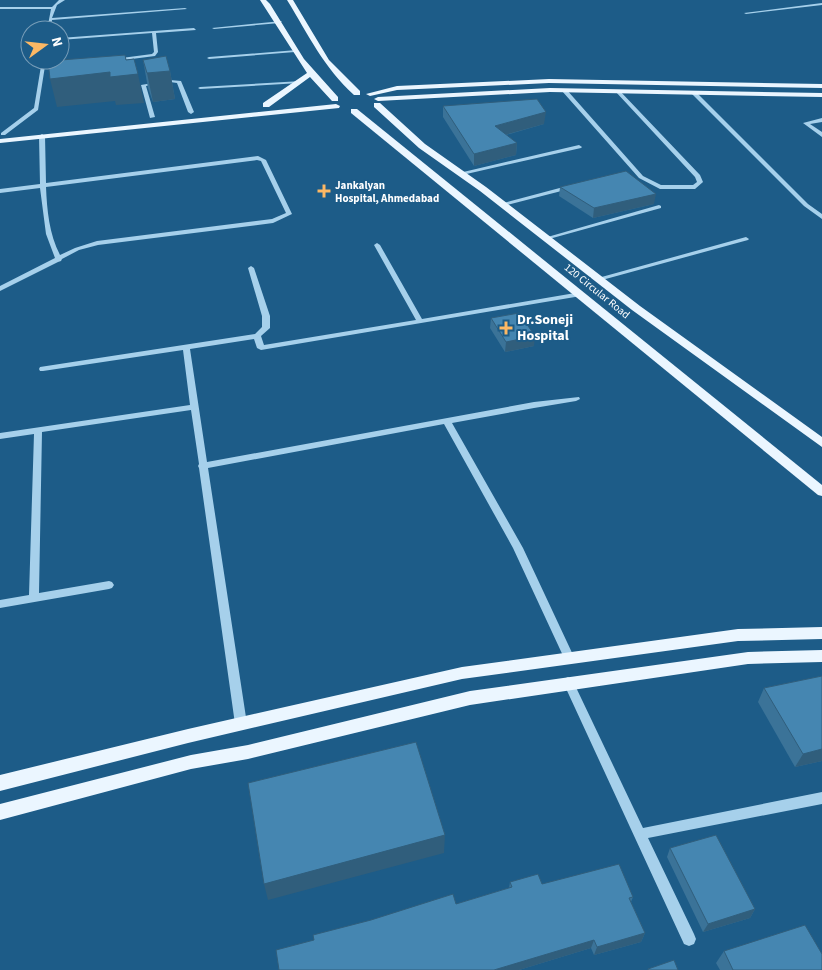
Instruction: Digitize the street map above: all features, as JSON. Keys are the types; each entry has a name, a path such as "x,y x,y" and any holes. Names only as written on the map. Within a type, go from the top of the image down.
{"main road":[{"path":"263,0 280,22 295,51 320,86 335,103"},
{"path":"290,0 325,62 342,82 357,93"},
{"path":"266,105 312,73"},
{"path":"1,136 42,136 302,108 335,103 343,94 370,94 397,88 549,81 822,86"},
{"path":"1,136 191,112 266,105 335,103 354,111 368,109 378,102 564,90 822,95"},
{"name":"120 Circular Road","path":"370,94 422,146 503,204 636,308 822,443"},
{"name":"120 Circular Road","path":"354,111 822,492"},
{"path":"0,783 241,724 462,674 569,657 738,635 822,633"},
{"path":"0,812 191,762 248,752 470,698 568,682 748,658 822,656"}],"street":[{"path":"63,0 52,8 50,19 185,10"},
{"path":"746,13 822,4"},
{"path":"0,8 52,8"},
{"path":"214,28 280,22"},
{"path":"70,38 194,29"},
{"path":"107,60 153,55 156,52 154,32"},
{"path":"209,58 295,51"},
{"path":"1,136 36,109 43,70"},
{"path":"152,117 143,85 162,82 179,82 191,112"},
{"path":"200,88 300,82"},
{"path":"564,90 641,177 650,184 660,187 681,187 695,186 700,182 698,176 617,91"},
{"path":"693,92 806,205 822,217"},
{"path":"822,120 806,122 822,135"},
{"path":"42,136 43,185 51,248 59,260"},
{"path":"462,173 578,146"},
{"path":"0,190 258,158 263,160 288,214 272,221 97,244 77,249 0,289"},
{"path":"503,204 577,186"},
{"path":"547,238 659,208"},
{"path":"600,279 746,239"},
{"path":"377,245 420,321"},
{"path":"43,370 257,336 266,328 266,316 251,268"},
{"path":"257,336 261,348 581,294"},
{"path":"186,347 193,407 241,724"},
{"path":"202,466 447,422 534,404 576,399"},
{"path":"0,436 193,407"},
{"path":"447,422 518,548 569,657"},
{"path":"34,597 38,430"},
{"path":"0,604 109,585"},
{"path":"568,682 689,939"},
{"path":"640,834 822,798"}],"building":[{"path":"125,55 126,60 134,59 138,74 110,77 110,72 50,79 49,70 70,70 70,59"},
{"path":"166,56 170,71 147,73 143,60"},
{"path":"537,99 546,112 495,126 517,143 474,154 443,106"},
{"path":"626,171 656,194 594,208 560,187"},
{"path":"519,313 535,336 506,342 491,318"},
{"path":"822,676 822,749 803,754 764,688"},
{"path":"416,742 445,835 264,884 248,783"},
{"path":"716,835 755,909 708,924 670,848"},
{"path":"619,864 633,897 629,898 645,933 597,947 594,940 494,970 279,970 276,950 314,940 313,935 371,920 453,894 456,904 512,887 510,882 538,874 542,884"},
{"path":"805,925 822,954 822,970 733,970 724,951"},
{"path":"674,960 678,970 648,970 648,969"}],"place":[{"name":"Jankalyan Hospital, Ahmedabad","path":"324,191"},
{"name":"Dr.Soneji Hospital","path":"506,328"}]}
